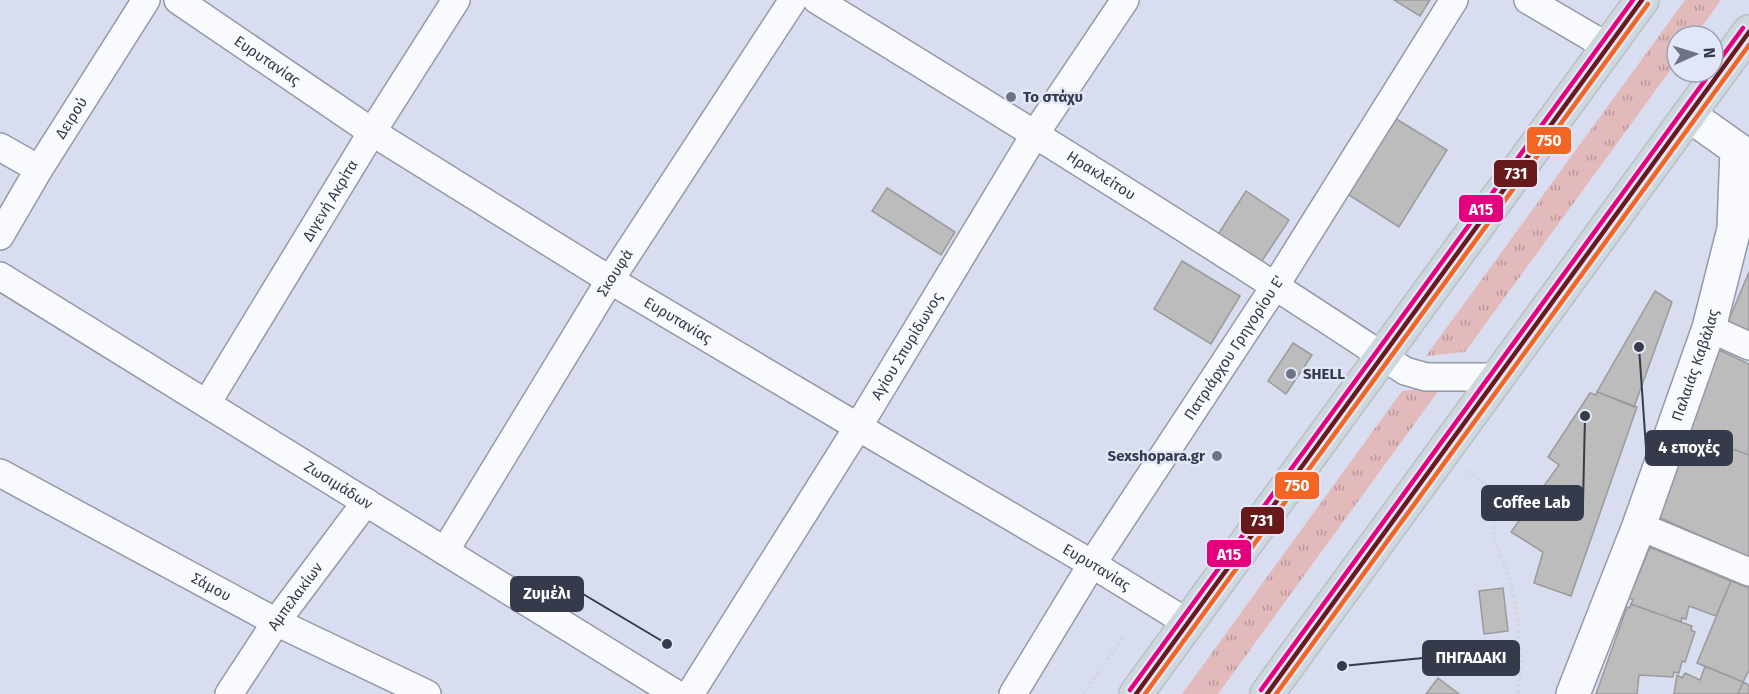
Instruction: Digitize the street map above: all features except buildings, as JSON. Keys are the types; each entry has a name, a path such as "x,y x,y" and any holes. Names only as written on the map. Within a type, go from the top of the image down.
{"highway":[{"path":"1136,694 1642,0"},
{"path":"1275,691 1443,452 1749,32"}],"street":[{"name":"Δειρού","path":"0,236 39,169 146,0"},
{"name":"Ευρυτανίας","path":"178,0 372,132 610,280 1188,623"},
{"name":"Διγενή Ακρίτα","path":"207,403 372,132 456,0"},
{"name":"Σκουφά","path":"446,551 610,280 793,0"},
{"name":"Ηρακλείτου","path":"817,0 1035,134 1405,371 1426,377 1497,377"},
{"name":"Αγίου Σπυρίδωνος","path":"690,694 858,428 1035,134 1125,0"},
{"name":"Πατριάρχου Γρηγορίου Ε'","path":"1014,694 1092,564 1275,286 1454,0"},
{"path":"1528,0 1608,47"},
{"name":"Παλαιάς Καβάλας","path":"1573,694 1639,526 1709,328 1734,229 1743,150 1689,115"},
{"path":"0,147 39,169"},
{"name":"Ζωσιμάδων","path":"0,276 676,694"},
{"path":"1709,328 1749,346"},
{"name":"Σάμου","path":"0,473 276,622 427,694"},
{"name":"Αμπελακίων","path":"229,694 276,622 366,502"},
{"path":"1639,526 1749,572"}],"path":[{"path":"1443,452 1500,496 1493,535 1510,583 1518,624 1521,660 1518,694"},
{"path":"1083,694 1124,636"}],"green space":[{"path":"1685,0 1721,0 1704,24 1668,24"},
{"path":"1665,27 1665,77 1465,352 1426,356"},
{"path":"1442,386 1218,694 1182,694 1402,391"}],"transit line":[{"name":"Α15","path":"1130,690 1633,0"},
{"name":"731","path":"1136,694 1642,0"},
{"name":"750","path":"1145,694 1648,4"},
{"name":"Α15","path":"1725,53 1743,28"},
{"name":"731","path":"1267,694 1749,32"},
{"name":"750","path":"1276,694 1749,45"},
{"name":"Α15","path":"1261,690 1702,84"}],"place":[{"name":"Το στάχυ","path":"1011,97"},
{"name":"4 εποχές","path":"1639,347"},
{"name":"SHELL","path":"1291,374"},
{"name":"Coffee Lab","path":"1585,416"},
{"name":"Sexshopara.gr","path":"1217,456"},
{"name":"Ζυμέλι","path":"667,644"},
{"name":"ΠΗΓΑΔΑΚΙ","path":"1342,666"}]}
